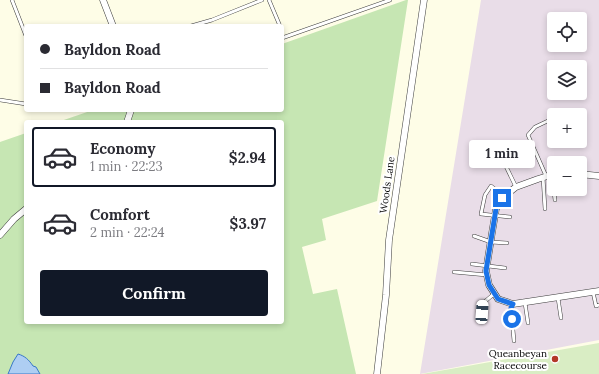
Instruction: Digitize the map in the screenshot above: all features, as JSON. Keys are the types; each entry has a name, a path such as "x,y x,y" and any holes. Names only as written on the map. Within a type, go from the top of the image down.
{"street":[{"path":"103,0 112,24"},
{"name":"Woods Lane","path":"377,374 386,295 389,240 424,0"},
{"path":"587,175 599,176"},
{"path":"547,176 516,187 502,198 495,216 487,266 489,285 498,299 513,304 596,292"},
{"path":"0,235 14,219 24,211"}],"lane":[{"path":"12,0 24,31"},
{"path":"198,24 262,0"},
{"path":"269,0 279,24"},
{"path":"284,37 390,0"},
{"path":"0,100 24,104"},
{"path":"547,121 535,127 528,135 547,171"},
{"path":"499,152 516,187"},
{"path":"504,196 491,186 485,195 481,214 510,217"},
{"path":"545,209 547,192"},
{"path":"554,196 555,200"},
{"path":"474,236 491,242 507,243"},
{"path":"472,264 505,268"},
{"path":"454,272 487,275"},
{"path":"596,292 596,306 599,305"},
{"path":"482,312 483,303 494,294"},
{"path":"558,298 561,318"},
{"path":"525,303 528,323"},
{"path":"513,304 511,308 514,340"}],"shaded area":[{"path":"481,0 599,0 599,340 420,374"}],"green space":[{"path":"408,0 377,201 322,219 326,240 302,247 313,294 337,289 356,374 0,374 0,142 24,134 24,324 284,324 284,120 64,120 87,112 284,112 284,43"},
{"name":"Queanbeyan Racecourse","path":"599,343 599,374 422,374"}],"water":[{"path":"18,354 25,357 33,366 36,367 40,374 8,374"}],"place":[{"name":"Queanbeyan Racecourse","path":"555,359"}],"route":[{"path":"502,198 496,209 486,271 489,285 498,299 513,304 511,308 512,319"}]}
